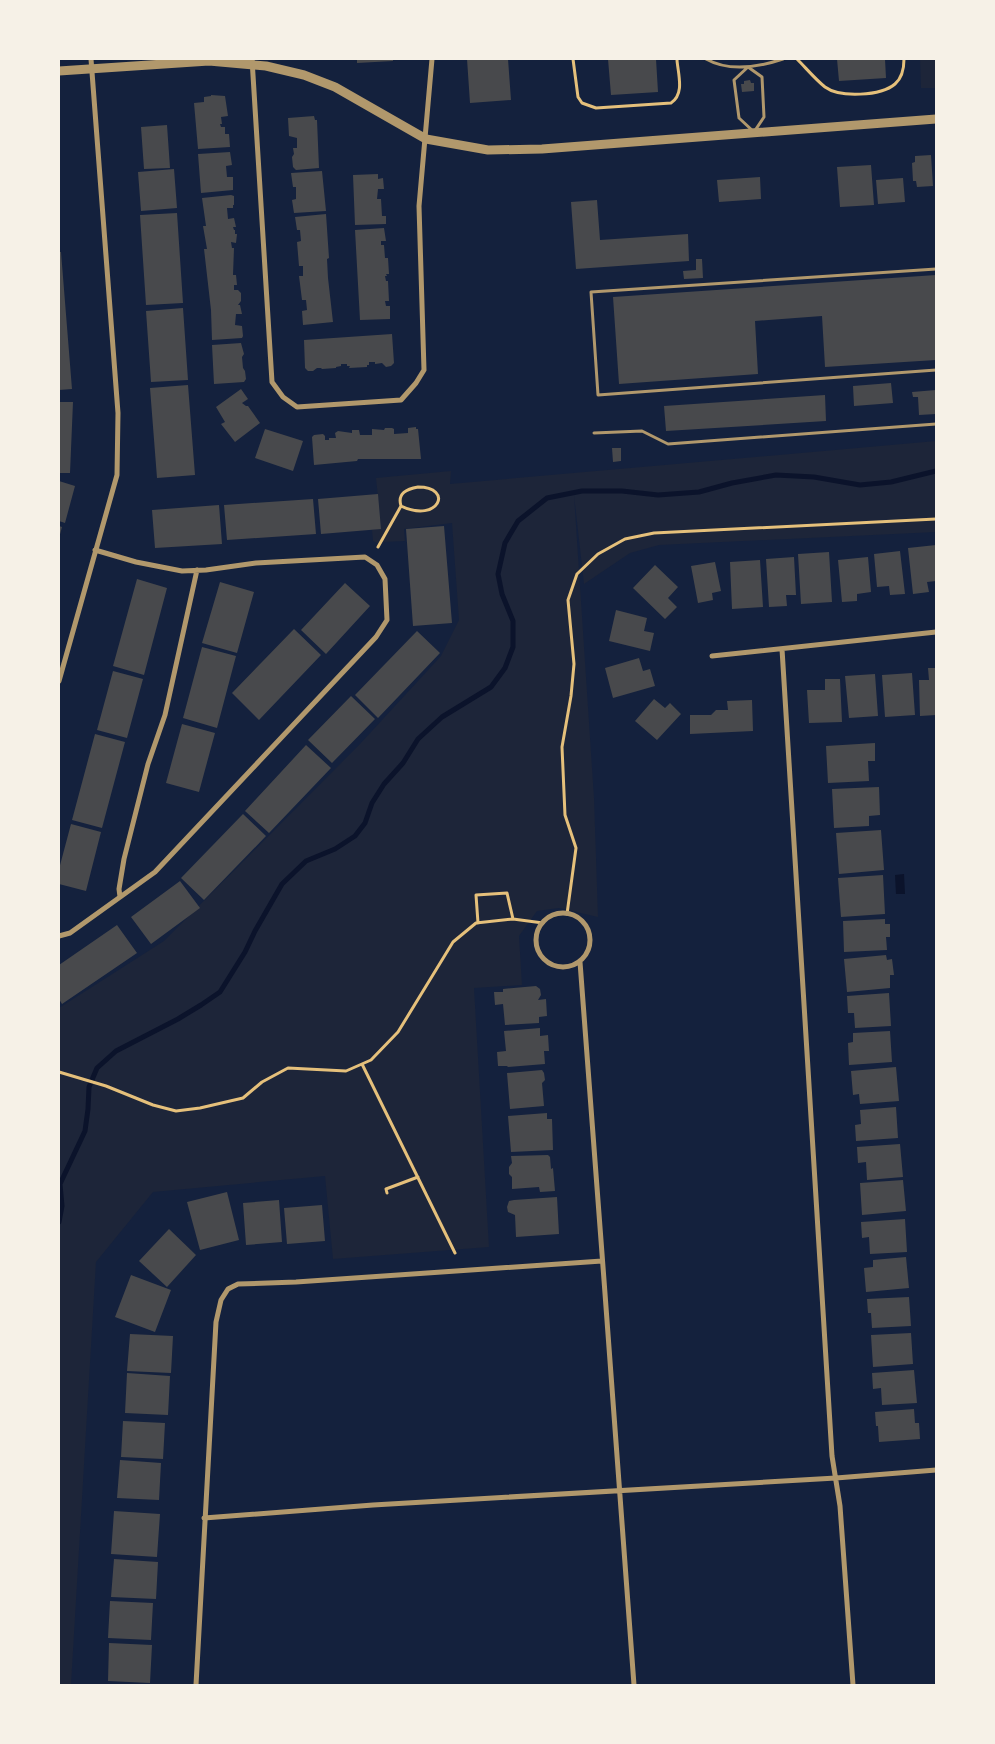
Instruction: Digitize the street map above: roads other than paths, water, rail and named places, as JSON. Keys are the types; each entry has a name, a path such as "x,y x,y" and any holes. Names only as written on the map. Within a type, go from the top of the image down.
{"street":[{"path":"59,677 116,475 118,412 90,59"},
{"path":"253,62 272,382 283,397 296,407 401,400 416,383 424,370 419,206 432,59"},
{"path":"59,70 208,61 253,62 304,75 335,87 426,139 488,150 542,149 936,119"},
{"path":"59,936 70,932 155,872 376,637 387,620 386,579 377,565 365,557 256,563 182,571 156,567 95,550"},
{"path":"120,897 119,889 124,859 148,764 165,715 197,570"},
{"path":"712,656 936,632"},
{"path":"782,649 832,1456 840,1506 853,1685"},
{"path":"580,962 566,967 556,966 548,963 542,956 536,939 543,923 550,917 558,914 575,916 588,928 590,937 590,946 580,962 621,1490 634,1685"},
{"path":"196,1685 216,1322 222,1300 228,1289 238,1284 296,1282 602,1261"},
{"path":"204,1518 373,1505 836,1478 936,1470"}],"lane":[{"path":"706,59 735,67 765,65 783,59"},
{"path":"748,67 762,77 764,94 764,117 754,132 739,118 734,80 748,67"},
{"path":"936,269 590,292 598,395 936,370"},
{"path":"594,434 642,431 668,444 936,424"}],"waterway":[{"path":"59,1222 62,1206 60,1184 85,1131 89,1087 97,1068 116,1051 178,1019 220,992 245,952 282,884 306,861 335,849 355,836 365,823 372,803 384,784 403,763 418,739 442,717 491,687 505,668 513,647 513,621 502,594 498,574 505,543 518,521 547,498 582,491 622,491 658,495 699,492 732,483 776,475 814,477 860,485 891,482 936,471"}]}
